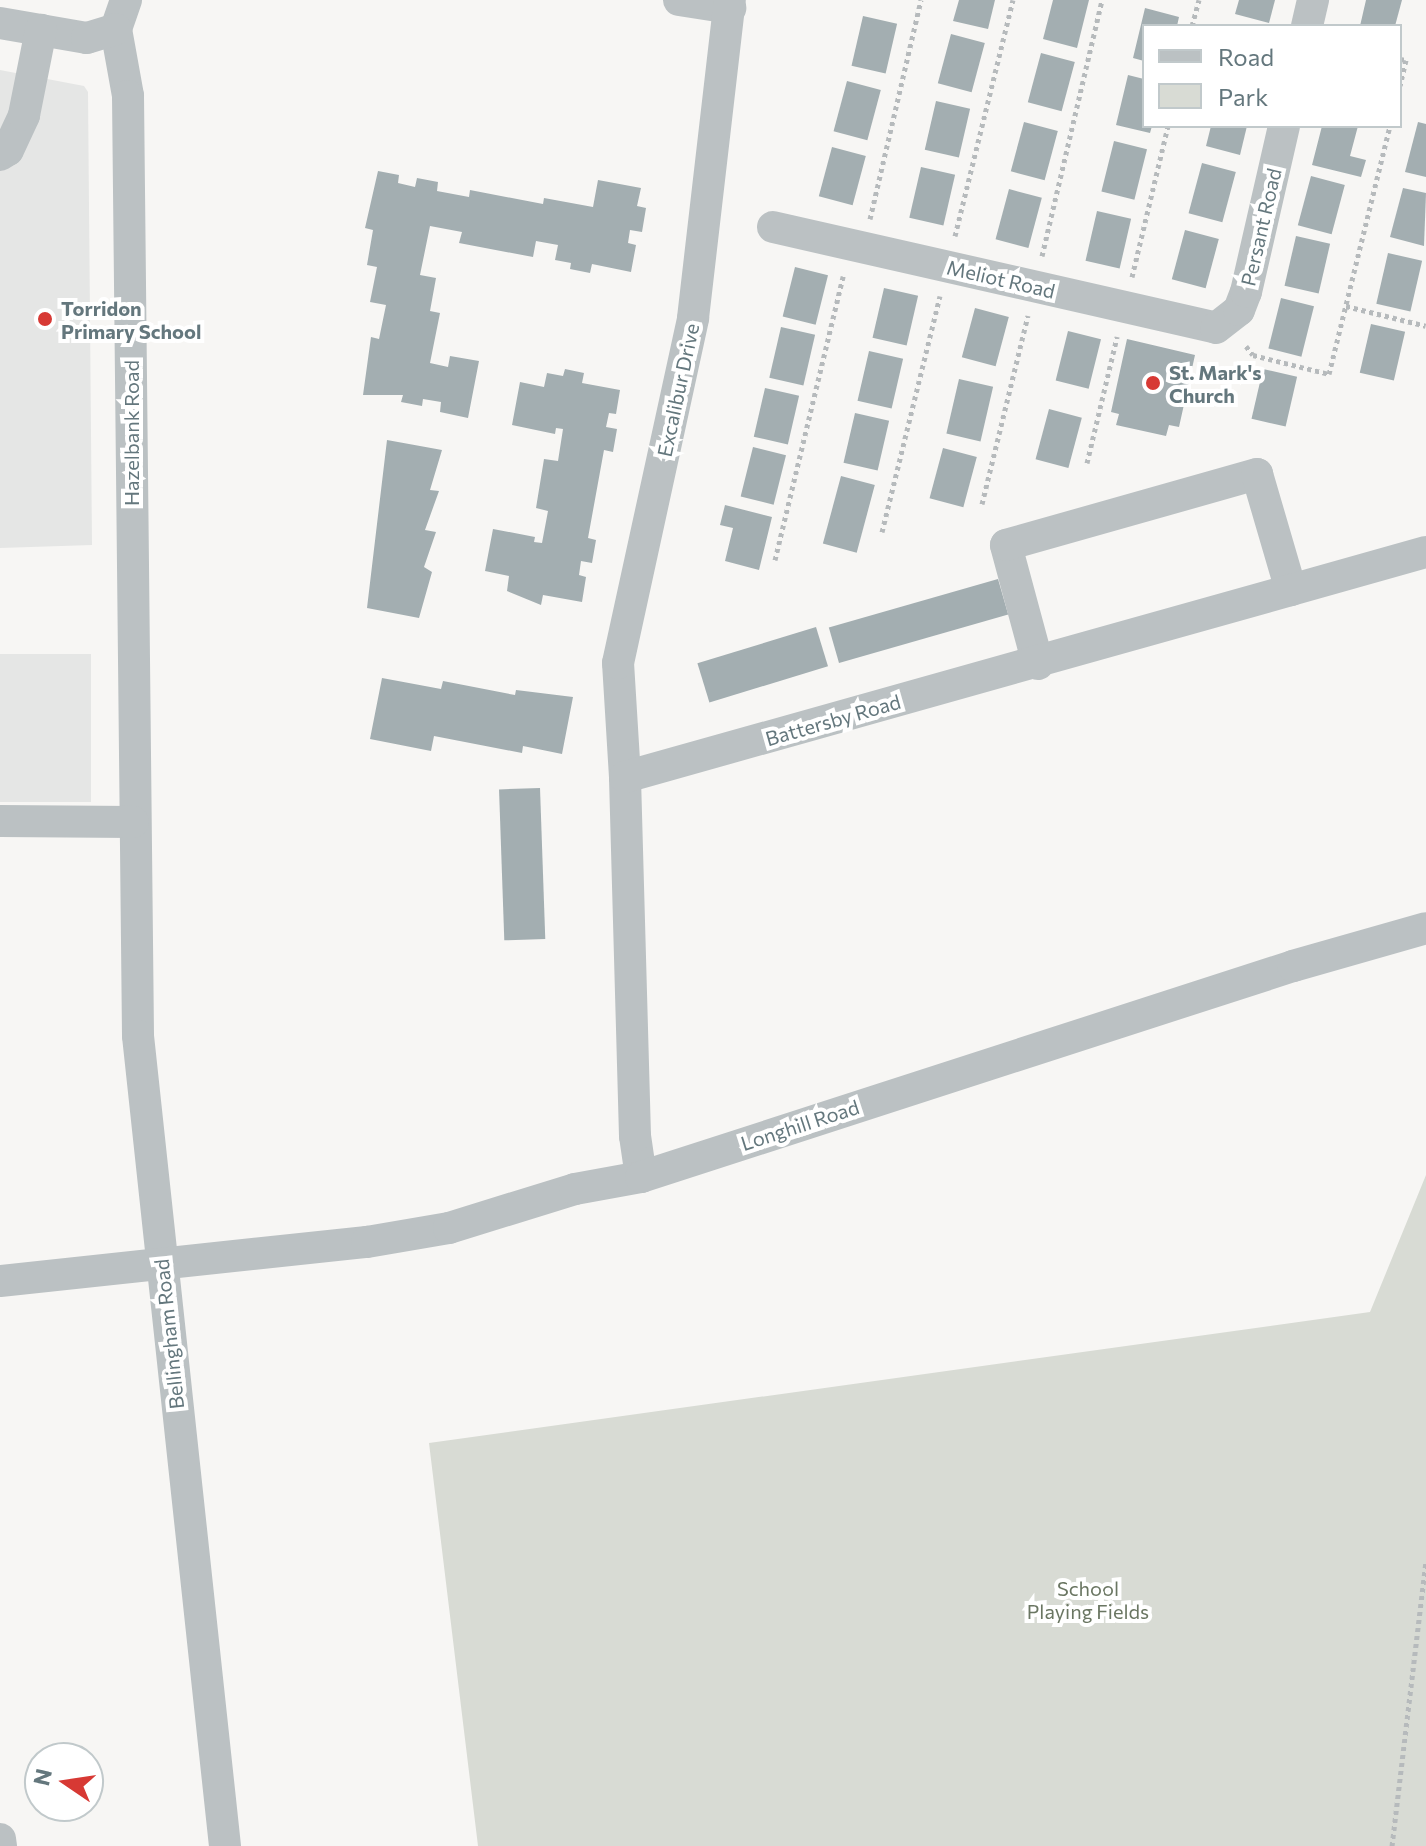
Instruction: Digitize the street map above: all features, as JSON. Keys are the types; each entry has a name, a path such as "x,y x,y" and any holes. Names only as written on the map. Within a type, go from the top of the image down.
{"street":[{"path":"679,0 730,4"},
{"path":"1307,24 1313,0"},
{"name":"Excalibur Drive","path":"625,777 618,663 693,318 730,4"},
{"path":"0,23 87,38 121,14"},
{"name":"Hazelbank Road","path":"121,14 128,96 133,822"},
{"path":"0,155 8,150 24,115 41,30"},
{"name":"Persant Road","path":"1228,323 1246,292 1284,128"},
{"name":"Meliot Road","path":"773,227 1216,328 1228,323"},
{"path":"1038,664 1006,545 1257,474 1291,590"},
{"name":"Battersby Road","path":"625,777 1038,664 1426,552"},
{"path":"625,777 635,1136 641,1177"},
{"path":"0,821 133,822"},
{"name":"Bellingham Road","path":"133,822 138,1036 225,1846"},
{"name":"Longhill Road","path":"0,1281 406,1236 575,1189 641,1177 1293,966 1426,928"},
{"path":"0,1839 1,1846"}],"path":[{"path":"775,560 921,0"},
{"path":"882,532 1013,0"},
{"path":"982,504 1102,0"},
{"path":"1193,24 1199,0"},
{"path":"1402,59 1406,60 1402,77"},
{"path":"1087,463 1168,128"},
{"path":"1228,323 1253,355 1329,374 1390,128"},
{"path":"1346,306 1426,326"},
{"path":"1392,1846 1426,1560"}],"shaded area":[{"name":"Torridon Primary School","path":"0,70 84,86 88,92 92,545 0,548"},
{"path":"0,654 91,654 91,802 0,802"}],"green space":[{"name":"School Playing Fields","path":"1426,1175 1426,1846 478,1846 429,1443 1370,1312"}],"building":[{"path":"959,0 995,0 988,29 953,21"},
{"path":"1053,0 1089,0 1077,48 1043,39"},
{"path":"1239,0 1275,0 1269,23 1235,14"},
{"path":"1366,0 1402,0 1396,24 1360,24"},
{"path":"1145,8 1179,17 1177,24 1142,24 1142,60 1133,58"},
{"path":"863,16 897,24 886,74 852,66"},
{"path":"951,34 985,43 972,92 938,83"},
{"path":"1041,53 1075,62 1062,111 1028,102"},
{"path":"1128,75 1142,78 1142,128 1151,128 1150,133 1116,125"},
{"path":"847,81 881,90 867,140 834,131"},
{"path":"936,101 970,109 959,158 925,150"},
{"path":"1024,122 1058,131 1045,180 1011,171"},
{"path":"1418,122 1426,124 1426,177 1405,172"},
{"path":"1210,128 1247,128 1240,155 1206,146"},
{"path":"1321,128 1357,128 1350,156 1366,160 1361,177 1312,165"},
{"path":"1114,141 1147,149 1134,200 1101,191"},
{"path":"832,147 866,156 853,205 819,196"},
{"path":"1202,163 1236,172 1222,222 1189,213"},
{"path":"921,167 955,175 943,226 909,218"},
{"path":"378,171 399,175 398,183 415,187 417,178 438,182 437,191 469,197 470,190 543,204 544,198 593,207 598,180 641,188 637,206 646,208 642,232 630,230 628,243 636,245 631,272 592,264 590,273 570,269 571,263 555,260 558,245 536,241 533,257 459,243 462,232 430,226 420,275 436,278 430,311 440,313 430,363 448,367 450,356 479,361 468,418 440,412 441,402 423,399 422,406 401,402 403,395 363,395 371,337 379,339 386,305 370,302 377,267 367,265 373,230 365,228"},
{"path":"1311,176 1345,185 1332,234 1298,225"},
{"path":"1403,188 1426,193 1424,246 1390,237"},
{"path":"1009,189 1042,198 1028,248 996,239"},
{"path":"1097,211 1131,219 1120,269 1086,261"},
{"path":"1185,230 1219,239 1206,288 1172,279"},
{"path":"1296,236 1330,244 1319,294 1285,286"},
{"path":"1388,253 1422,261 1410,312 1376,304"},
{"path":"795,267 828,275 816,325 783,316"},
{"path":"884,288 918,296 907,346 873,338"},
{"path":"1281,298 1314,306 1301,357 1268,348"},
{"path":"975,308 1009,317 996,366 962,357"},
{"path":"1371,324 1405,332 1394,381 1360,373"},
{"path":"781,327 815,335 803,386 769,378"},
{"path":"1068,331 1101,339 1089,389 1056,380"},
{"name":"St. Mark's Church","path":"1127,339 1195,355 1179,427 1169,425 1166,436 1116,425 1119,414 1111,412"},
{"path":"869,351 903,359 892,409 858,401"},
{"path":"565,369 584,373 582,383 620,390 616,414 609,413 606,427 617,429 613,452 604,450 588,538 596,540 592,563 581,561 579,575 586,577 582,602 543,595 541,605 507,591 509,576 485,571 493,529 535,537 534,542 542,543 548,511 536,508 544,459 558,461 563,429 556,428 555,434 512,425 520,382 544,387 547,373 563,376"},
{"path":"1263,369 1297,377 1286,427 1252,419"},
{"path":"959,379 993,387 981,441 946,434"},
{"path":"765,388 799,396 788,445 754,437"},
{"path":"1049,409 1082,418 1068,468 1036,459"},
{"path":"855,413 889,421 878,471 844,463"},
{"path":"387,440 442,450 430,490 439,491 425,530 436,532 424,567 432,572 419,618 367,608"},
{"path":"753,447 786,455 774,505 741,496"},
{"path":"943,448 977,457 963,507 930,498"},
{"path":"841,476 875,485 857,553 823,544"},
{"path":"725,505 772,517 759,570 725,561 733,528 720,525"},
{"path":"998,579 1008,615 839,663 829,628"},
{"path":"816,627 828,666 709,702 697,663"},
{"path":"382,678 441,689 443,681 515,695 516,690 573,697 562,754 523,746 522,753 434,736 431,751 370,739"},
{"path":"540,788 545,939 504,940 499,789"}],"place":[{"name":"Torridon Primary School","path":"45,319"},
{"name":"St. Mark's Church","path":"1153,383"}]}
